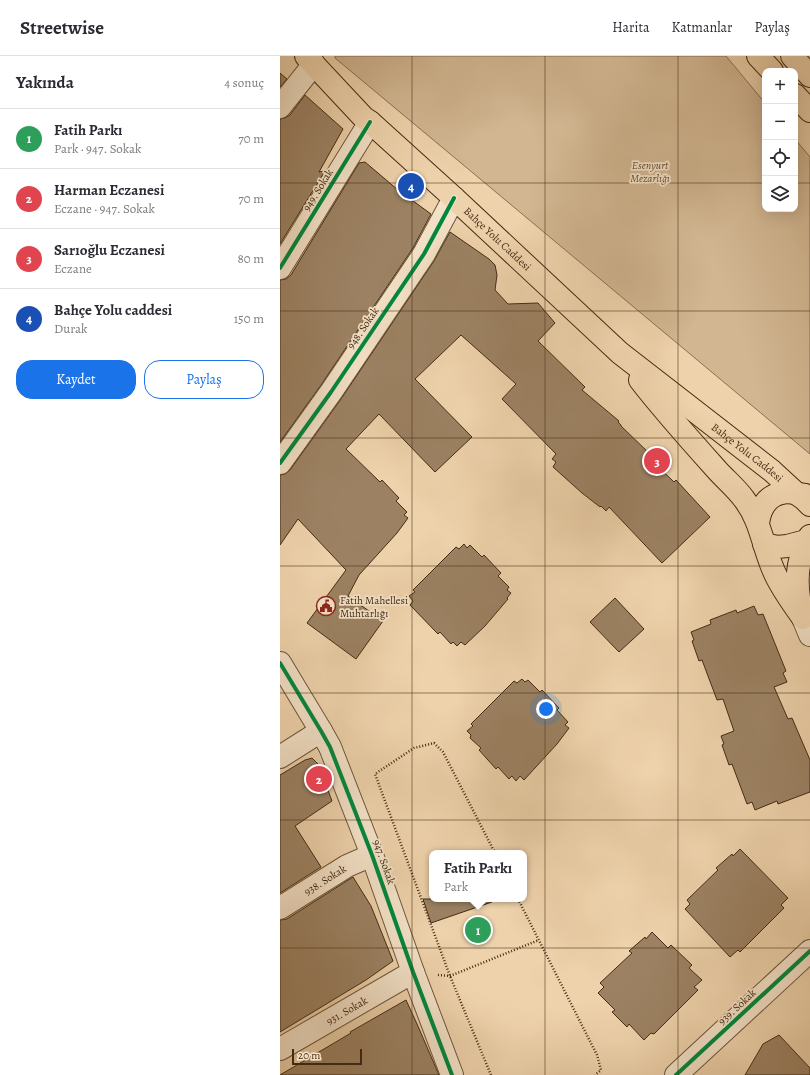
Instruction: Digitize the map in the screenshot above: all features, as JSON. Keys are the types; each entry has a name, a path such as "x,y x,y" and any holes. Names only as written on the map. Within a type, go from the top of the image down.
{"main road":[{"path":"758,56 769,68"},
{"path":"792,56 810,76"},
{"name":"Bahçe Yolu Caddesi","path":"310,60 364,118 454,198 620,353 806,498"},
{"path":"798,98 810,111"},
{"name":"Bahçe Yolu Caddesi","path":"620,353 656,399 744,499 758,524 773,569 781,587 806,626"},
{"name":"Bahçe Yolu Caddesi","path":"758,524 760,513 765,503 773,496 783,492 806,498"},
{"name":"Bahçe Yolu Caddesi","path":"764,544 777,547 787,546 806,541 810,536"},
{"name":"Bahçe Yolu Caddesi","path":"806,626 799,601 797,582 799,562 810,536"}],"street":[{"path":"280,107 310,60"},
{"name":"949. Sokak","path":"280,268 370,122"},
{"name":"948. Sokak","path":"280,463 424,254 454,198"},
{"name":"947. Sokak","path":"280,663 330,747 372,854 452,1075"},
{"path":"280,757 321,731"},
{"name":"938. Sokak","path":"280,908 347,866 372,854"},
{"name":"939. Sokak","path":"676,1075 810,951"},
{"name":"931. Sokak","path":"280,1049 414,972"}],"path":[{"path":"491,1075 450,976 375,774 414,748 434,743 443,752 493,850"},
{"path":"520,902 597,1055 601,1070 595,1075"},
{"path":"414,972 450,976 539,940"}],"green space":[{"name":"Esenyurt Mezarlığı","path":"335,56 726,56 762,99 762,212 798,212 798,143 810,157 810,454 335,58"}],"building":[{"path":"280,73 287,79 280,87"},
{"path":"305,95 343,129 319,172 325,171 280,244 280,119 290,115"},
{"path":"365,162 398,190 431,214 413,248 321,385 280,442 280,280 286,279 291,275 359,163"},
{"path":"450,232 489,259 495,265 497,275 495,290 508,304 538,303 555,323 538,341 585,387 582,390 619,421 618,422 621,426 651,455 649,458 674,482 676,480 710,517 662,563 609,507 606,511 601,506 600,507 553,467 556,462 552,459 556,454 502,399 516,384 461,335 415,379 472,437 435,472 379,414 346,449 380,482 382,480 399,498 396,501 407,512 404,515 408,518 397,533 359,575 348,596 383,621 356,659 307,623 346,570 298,519 280,545 280,475 285,474 290,470 341,399 434,261"},
{"path":"464,544 467,548 470,545 482,557 484,555 501,573 498,576 509,587 507,590 511,593 507,598 508,599 485,626 465,645 461,642 457,646 453,642 451,644 440,632 438,634 410,605 413,601 409,596 415,592 413,590 456,547 459,549"},
{"path":"615,598 644,629 619,652 590,622"},
{"path":"754,606 758,615 763,614 786,671 783,673 787,682 774,687 788,719 792,718 810,760 810,792 778,804 777,801 755,810 752,802 747,804 732,764 729,765 722,745 724,744 721,736 734,731 723,699 717,700 702,660 699,661 692,641 694,640 691,632 711,624 710,620 736,610 737,613"},
{"path":"522,679 525,682 528,680 540,692 542,690 559,708 557,710 568,722 565,725 569,728 557,744 524,780 520,776 516,781 512,776 509,779 498,767 496,769 479,750 481,748 470,738 471,735 467,731 473,726 471,724 514,681 517,683"},
{"path":"312,758 318,764 332,801 295,826 321,867 280,893 280,775 305,760"},
{"path":"740,849 788,898 781,905 784,908 740,952 738,950 730,957 685,909 690,904 687,900 718,870 716,868"},
{"path":"353,877 371,906 393,961 366,980 280,1032 280,920 287,919"},
{"path":"423,899 429,899 429,902 492,902 431,923"},
{"path":"652,932 668,948 671,945 692,965 689,968 702,980 694,987 698,990 654,1034 651,1033 644,1040 629,1024 627,1027 612,1012 615,1010 598,993 604,987 600,983 632,953 629,951 645,937 646,939"},
{"path":"406,1000 439,1075 280,1075 351,1033 350,1032"},
{"path":"779,1035 810,1068 810,1075 745,1075 763,1044"}],"cycle path":[{"path":"280,268 370,122"},
{"path":"280,463 331,392 424,254 454,198"},
{"path":"280,663 330,747 372,855 413,972 452,1075"},
{"path":"676,1075 810,951"}],"place":[{"name":"Bahçe Yolu caddesi","path":"411,186"},
{"name":"Sarıoğlu Eczanesi","path":"657,461"},
{"name":"Fatih Mahellesi Muhtarlığı","path":"326,606"},
{"name":"Harman Eczanesi","path":"319,779"},
{"name":"Fatih Parkı","path":"478,930"}]}
